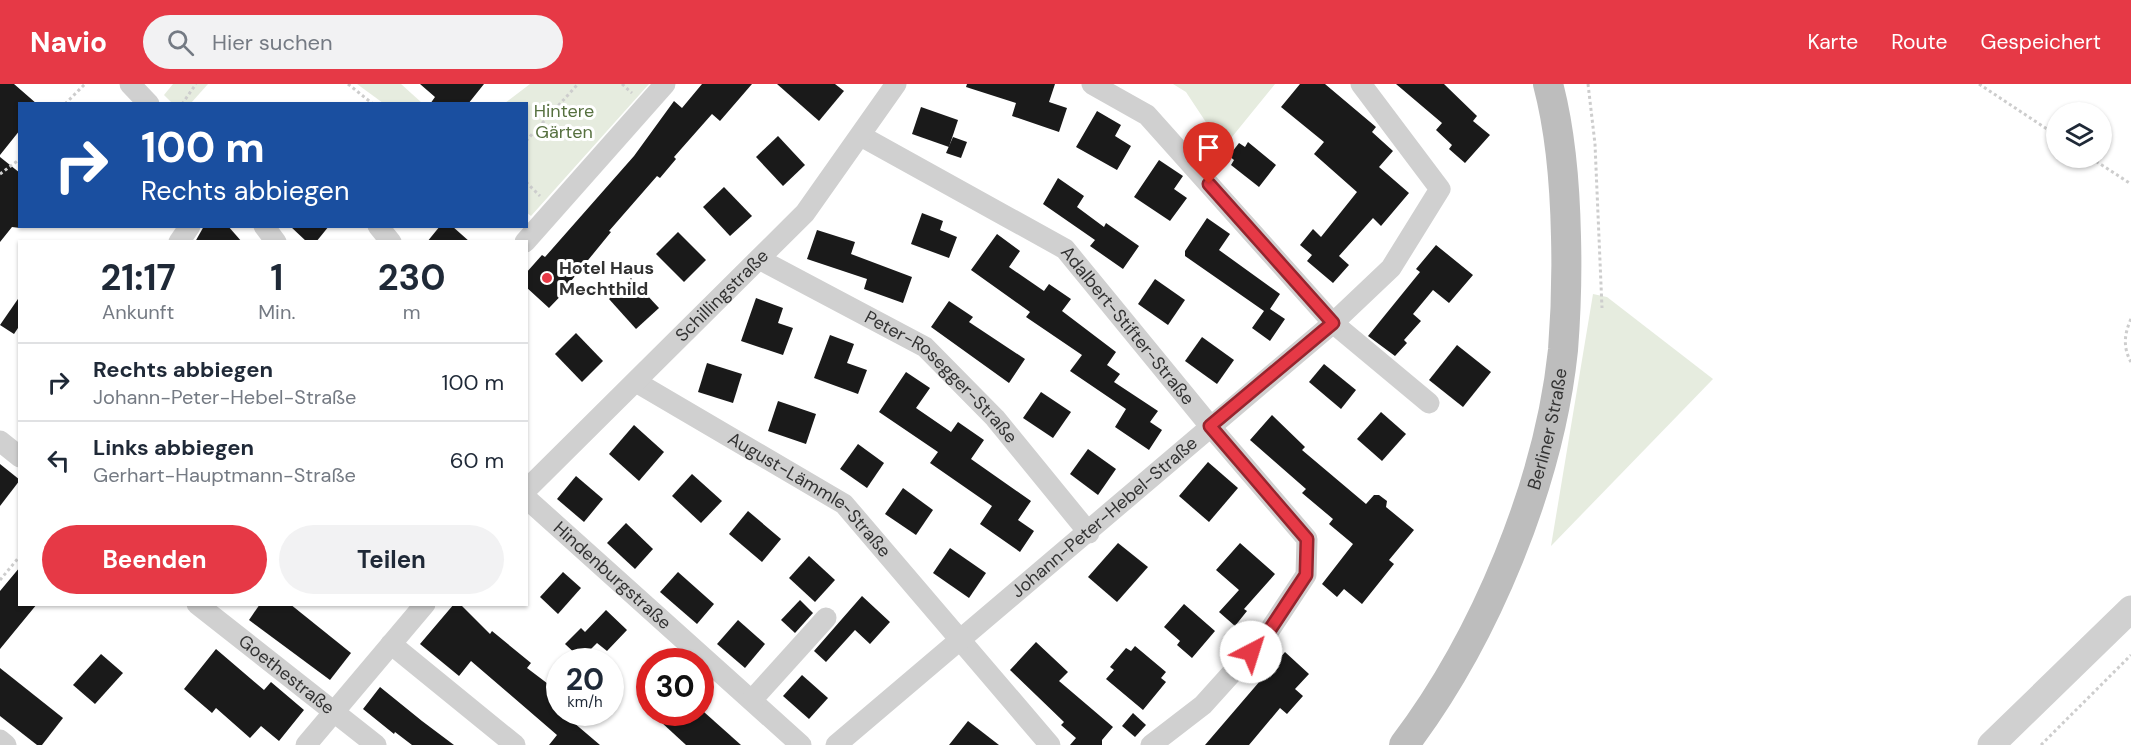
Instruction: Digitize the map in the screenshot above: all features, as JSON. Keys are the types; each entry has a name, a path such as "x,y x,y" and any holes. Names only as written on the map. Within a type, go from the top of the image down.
{"main road":[{"name":"Berliner Straße","path":"1404,745 1475,632 1504,571 1525,513 1554,401 1563,351 1566,267 1565,208 1560,151 1548,84"}],"street":[{"path":"130,84 147,102"},
{"path":"527,240 665,84"},
{"path":"1092,84 1147,115 1333,323 1429,403"},
{"name":"Johann-Peter-Hebel-Straße","path":"836,745 958,640 1089,533 1210,426 1333,323 1391,267 1440,189 1361,84"},
{"name":"Schillingstraße","path":"528,488 805,213 861,136 886,87"},
{"name":"Adalbert-Stifter-Straße","path":"861,136 1065,249 1210,426 1307,539 1306,575 1267,634 1203,705 1151,745"},
{"path":"380,228 389,240"},
{"name":"Peter-Rosegger-Straße","path":"759,259 925,347 995,418 1089,533"},
{"name":"August-Lämmle-Straße","path":"636,382 843,504 958,640"},
{"path":"0,441 18,456"},
{"name":"Hindenburgstraße","path":"528,500 801,745"},
{"name":"Goethestraße","path":"200,606 376,745"},
{"path":"306,745 423,606"},
{"path":"1991,745 2131,609"},
{"path":"752,700 826,618"},
{"path":"958,640 1050,745"},
{"path":"391,644 515,745"},
{"path":"0,740 6,745"}],"path":[{"path":"67,102 85,84"},
{"path":"183,102 196,84"},
{"path":"348,84 370,102"},
{"path":"528,139 578,84"},
{"path":"1588,84 1595,144 1602,308"},
{"path":"1979,84 2046,128"},
{"path":"0,174 18,160"},
{"path":"2106,168 2131,184"},
{"path":"2131,320 2125,331 2126,353 2131,362"},
{"path":"0,580 18,558"},
{"path":"2041,745 2131,655"}],"green space":[{"path":"173,84 208,84 192,102 171,102 164,95"},
{"path":"357,84 401,84 421,102 382,102"},
{"name":"Hintere Gärten","path":"530,84 649,84 531,216 528,214 528,102 506,102"},
{"path":"1173,84 1275,84 1223,148 1186,92"},
{"path":"1593,294 1607,297 1713,379 1551,546"}],"building":[{"path":"0,84 14,84 35,102 18,102 18,132 0,155"},
{"path":"420,84 484,84 470,102 431,102 435,97"},
{"path":"702,84 752,84 720,121 712,114 674,157 676,159 660,178 657,176 609,231 611,232 571,281 573,283 549,308 528,289 528,271 542,255 545,257 634,156 674,101 682,108"},
{"path":"777,84 835,84 844,91 819,121"},
{"path":"967,84 1055,84 1049,102 1067,108 1059,132 1012,116 1016,103 966,87"},
{"path":"1300,84 1325,84 1376,127 1372,132 1393,151 1379,167 1409,193 1381,226 1373,218 1339,256 1349,265 1333,283 1307,261 1312,255 1300,245 1313,229 1321,237 1357,192 1314,154 1324,142 1281,107"},
{"path":"1396,84 1444,84 1477,116 1473,121 1490,135 1465,163 1449,149 1452,145 1436,130 1442,123"},
{"path":"921,107 958,120 949,147 912,134"},
{"path":"1097,111 1121,125 1115,136 1131,146 1117,170 1076,147"},
{"path":"778,136 805,165 783,186 756,157"},
{"path":"953,137 967,142 961,158 946,153"},
{"path":"1248,142 1276,165 1259,187 1231,165 1234,160 1229,156 1239,143 1245,147"},
{"path":"0,157 18,171 18,228 12,227 0,242"},
{"path":"1159,160 1183,176 1174,189 1187,198 1170,221 1134,197"},
{"path":"1058,178 1084,196 1077,207 1104,227 1106,223 1139,246 1123,269 1090,246 1095,240 1043,204"},
{"path":"724,187 752,216 730,236 703,207"},
{"path":"922,213 943,221 940,230 957,237 949,258 911,244"},
{"path":"1207,218 1230,234 1219,250 1280,294 1270,309 1285,319 1270,341 1252,328 1264,311 1185,256 1185,251"},
{"path":"203,228 230,228 240,240 196,240"},
{"path":"292,228 327,228 318,240 305,240"},
{"path":"438,228 454,228 468,240 429,240"},
{"path":"817,230 855,242 851,254 912,277 903,303 864,289 867,279 807,259"},
{"path":"678,232 706,260 684,282 656,254"},
{"path":"997,234 1020,251 1009,267 1044,291 1049,284 1071,299 1062,311 1116,352 1107,365 1120,374 1114,382 1158,411 1150,422 1162,430 1149,450 1115,427 1126,409 1070,371 1082,355 1026,317 1030,312 971,270"},
{"path":"1436,245 1473,275 1449,303 1433,290 1413,314 1421,321 1404,340 1407,343 1395,356 1368,336 1420,272 1416,269"},
{"path":"631,278 659,308 636,329 609,299"},
{"path":"1155,279 1185,300 1168,325 1138,304"},
{"path":"756,298 783,308 778,323 793,328 783,355 741,341"},
{"path":"18,299 18,328 14,334 0,325"},
{"path":"949,301 973,317 969,322 1025,359 1009,383 931,327"},
{"path":"576,333 603,361 582,382 555,354"},
{"path":"830,335 854,344 847,363 867,370 858,394 814,378"},
{"path":"1202,337 1234,360 1217,384 1185,361"},
{"path":"1457,345 1491,372 1463,407 1429,380"},
{"path":"707,363 742,374 733,403 698,392"},
{"path":"1324,364 1356,390 1341,409 1309,382"},
{"path":"906,372 930,388 916,408 951,432 958,422 984,440 971,459 1031,501 1018,520 1034,531 1020,552 980,524 992,506 930,463 938,452 879,412"},
{"path":"1041,392 1071,412 1053,438 1023,418"},
{"path":"778,401 816,414 806,444 768,431"},
{"path":"1381,412 1406,434 1382,461 1357,439"},
{"path":"1272,415 1305,447 1302,450 1366,504 1374,495 1379,495 1387,501 1386,507 1414,530 1389,560 1394,564 1362,604 1344,589 1337,597 1322,584 1353,544 1329,524 1333,519 1302,493 1306,489 1250,440"},
{"path":"634,425 664,452 639,481 609,454"},
{"path":"858,444 884,463 867,488 840,469"},
{"path":"1088,449 1116,469 1098,495 1070,474"},
{"path":"1208,462 1238,488 1209,522 1179,496"},
{"path":"0,464 18,478 18,483 0,506"},
{"path":"692,474 722,501 701,523 672,496"},
{"path":"576,476 603,499 584,522 557,499"},
{"path":"903,488 933,510 916,535 885,514"},
{"path":"748,511 781,539 762,562 729,534"},
{"path":"626,523 653,549 635,569 607,543"},
{"path":"1118,543 1148,567 1117,602 1088,577"},
{"path":"1240,543 1275,574 1244,609 1247,611 1235,626 1219,612 1239,590 1216,570"},
{"path":"950,548 986,573 969,598 933,573"},
{"path":"809,556 835,580 815,602 789,578"},
{"path":"18,569 18,606 35,606 0,649 0,591"},
{"path":"563,572 581,588 558,614 540,597"},
{"path":"678,572 714,604 697,624 660,592"},
{"path":"862,596 890,622 870,644 855,630 826,662 814,651"},
{"path":"800,600 813,613 795,633 781,620"},
{"path":"1184,604 1215,631 1192,658 1177,645 1180,641 1164,627"},
{"path":"259,606 292,606 351,653 330,680 249,620"},
{"path":"452,606 462,606 490,634 492,631 531,663 527,668 546,682 546,726 471,661 459,676 420,644"},
{"path":"606,610 627,630 610,648 603,648 597,643 592,648 569,648 565,644 581,628 585,632"},
{"path":"738,620 765,644 745,668 717,644"},
{"path":"1036,642 1068,672 1059,681 1113,727 1102,740 1102,745 1070,745 1076,738 1061,725 1064,722 1010,670"},
{"path":"1135,646 1166,672 1161,678 1166,682 1143,710 1106,679 1114,670 1110,667 1126,648 1131,651"},
{"path":"216,649 264,690 271,682 304,710 279,741 261,726 250,738 216,708 212,713 184,689"},
{"path":"1285,652 1309,674 1295,689 1303,696 1287,714 1280,708 1249,745 1205,745"},
{"path":"101,654 123,673 95,704 73,685"},
{"path":"0,668 63,718 42,745 37,745 0,716"},
{"path":"802,675 828,698 809,719 783,696"},
{"path":"380,687 454,745 412,745 395,732 394,734 363,709"},
{"path":"1133,713 1146,725 1135,737 1122,726"},
{"path":"714,721 741,745 686,745 665,726 714,726"},
{"path":"968,721 999,745 949,745"},
{"path":"547,726 578,726 600,745 549,745 557,735"}],"place":[{"name":"Hotel Haus Mechthild","path":"547,278"}],"route":[{"path":"1209,184 1333,323 1210,426 1307,539 1306,575 1267,634 1251,652"}]}
